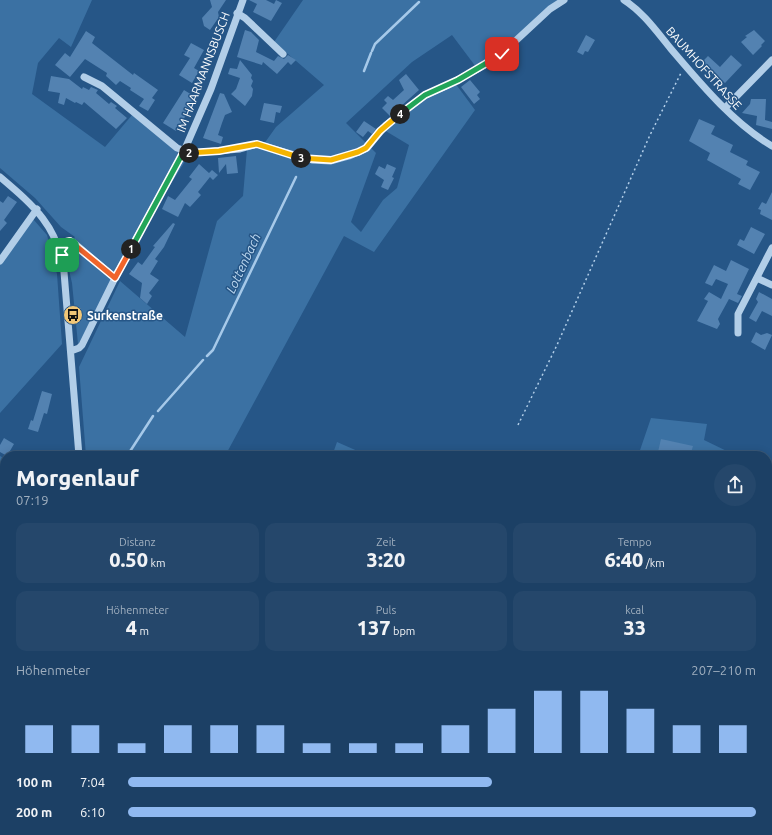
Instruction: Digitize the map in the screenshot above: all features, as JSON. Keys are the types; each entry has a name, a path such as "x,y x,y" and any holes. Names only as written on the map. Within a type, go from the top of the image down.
{"street":[{"name":"IM HAARMANNSBUSCH","path":"71,351 82,345 115,278 184,151 211,89 237,13 243,0"},
{"path":"184,151 192,153 219,151 257,144 312,160 331,160 349,156 366,148 386,125 425,95 496,59 550,9 564,0"},
{"name":"BAUMHOFSTRASSE","path":"624,0 651,25 725,108 748,130 772,146"},
{"path":"237,13 245,18 283,54"},
{"path":"725,108 772,60"},
{"name":"IM HAARMANNSBUSCH","path":"84,77 102,86 177,148 184,151"},
{"path":"0,177 36,209 51,229 58,244 64,272 79,451"},
{"path":"0,261 36,209"},
{"path":"58,244 70,241 74,243 115,278"},
{"path":"738,333 738,314 772,248"},
{"path":"757,278 772,285"}],"path":[{"path":"518,425 554,352 650,135 679,76 687,66"}],"shaded area":[{"path":"0,0 92,0 71,47 59,38 38,63 32,94 105,147 132,115 187,158 111,280 82,340 78,344 72,283 65,253 75,237 61,227 35,198 0,168"},
{"path":"303,0 561,0 498,55 476,67 452,35 412,62 346,123 376,153 351,222 361,232 383,200 397,188 409,145 384,130 432,92 455,83 475,110 374,252 344,236 228,451 86,451 79,367 120,281 185,337 217,221 243,196 247,149 261,148 276,127 324,85 274,42"},
{"path":"33,219 47,235 57,274 62,344 0,413 0,264"},
{"path":"651,418 707,424 704,440 727,451 640,451"},
{"path":"337,442 358,451 334,451"}],"building":[{"path":"210,0 226,0 218,12 219,17 210,30 204,26 202,18 212,7"},
{"path":"249,0 266,0 274,4 276,0 282,3 271,21 253,12 257,4"},
{"path":"245,30 251,32 259,40 256,52 274,61 278,56 284,59 288,55 296,60 291,65 288,62 277,74 263,62 262,65 237,57"},
{"path":"754,30 765,41 753,55 741,42 747,37 745,36"},
{"path":"86,31 95,37 92,43 133,75 134,73 158,90 152,98 155,100 148,111 139,106 144,99 130,90 131,88 120,81 116,85 106,76 107,73 85,59 70,77 55,65 65,53 70,57"},
{"path":"586,35 595,40 588,52 585,51 583,55 577,52"},
{"path":"191,43 204,50 194,68 199,71 192,83 179,75 190,58 184,55"},
{"path":"731,55 742,65 725,83 702,62 708,56 720,67"},
{"path":"240,60 252,75 251,78 253,81 251,86 253,89 252,96 245,106 231,94 236,89 240,78 228,74 230,68 237,69"},
{"path":"406,74 419,90 390,116 382,108 387,103 384,100 388,96 393,100 404,90 399,80"},
{"path":"51,76 69,79 82,89 83,87 89,90 91,87 98,90 96,93 109,104 111,102 117,106 115,108 127,118 116,129 84,102 82,105 66,98 64,105 58,103 60,93 48,91"},
{"path":"470,80 480,92 477,95 480,99 474,104 461,87"},
{"path":"184,90 197,98 176,131 163,123"},
{"path":"220,93 224,94 232,112 225,115 222,123 218,135 223,137 221,144 203,138"},
{"path":"751,99 766,99 765,120 772,122 772,129 756,125 757,116 742,113 750,104"},
{"path":"264,103 282,106 280,113 276,112 274,123 260,120"},
{"path":"699,119 715,126 711,134 733,145 730,152 748,161 746,165 760,172 750,190 738,184 741,179 707,160 710,153 689,141"},
{"path":"364,121 376,129 372,134 368,131 363,137 356,132"},
{"path":"236,156 238,173 227,174 226,164 219,173 218,158"},
{"path":"199,164 209,173 212,170 218,175 213,180 210,177 198,192 201,195 190,207 185,203 178,217 162,209 168,196 175,200 192,179 189,177"},
{"path":"387,164 396,168 392,177 394,178 388,190 381,187 384,180 375,174 379,166 385,169"},
{"path":"772,192 772,220 760,214 761,210 758,209 762,202 766,204"},
{"path":"8,196 17,202 4,220 7,223 0,231 0,201 3,203"},
{"path":"173,223 175,224 164,247 155,259 158,261 150,274 159,280 149,293 152,296 147,304 140,298 142,283 129,274 138,262 142,265 155,247 153,246"},
{"path":"751,227 765,234 754,254 737,245 740,239 744,241"},
{"path":"731,260 749,269 737,294 742,296 738,303 729,299 718,319 720,324 717,329 697,321 708,301 704,299 709,292 721,299 728,284 716,279 712,286 705,283 714,265 726,271"},
{"path":"759,292 772,299 772,316 762,311 756,322 749,318 758,302 756,299"},
{"path":"756,332 761,335 767,333 772,335 765,350 751,342"},
{"path":"42,391 52,394 47,414 44,413 38,432 28,429 31,420 33,421"},
{"path":"4,438 14,444 10,451 0,451 0,445"},
{"path":"661,439 693,446 692,451 658,451"}],"waterway":[{"name":"Lottenbach","path":"372,51 375,44 419,2"},
{"name":"Lottenbach","path":"364,71 371,53"},
{"name":"Lottenbach","path":"207,356 213,350 296,177"},
{"name":"Lottenbach","path":"158,411 203,360"},
{"name":"Lottenbach","path":"130,451 153,416"}],"place":[{"name":"Surkenstraße","path":"73,315"}],"route":[{"path":"62,255 58,244 65,241 70,241 115,278 184,151 192,153 240,149 257,144 312,160 323,161 340,159 366,148 386,125 425,95 458,80 496,59 502,54"}]}
